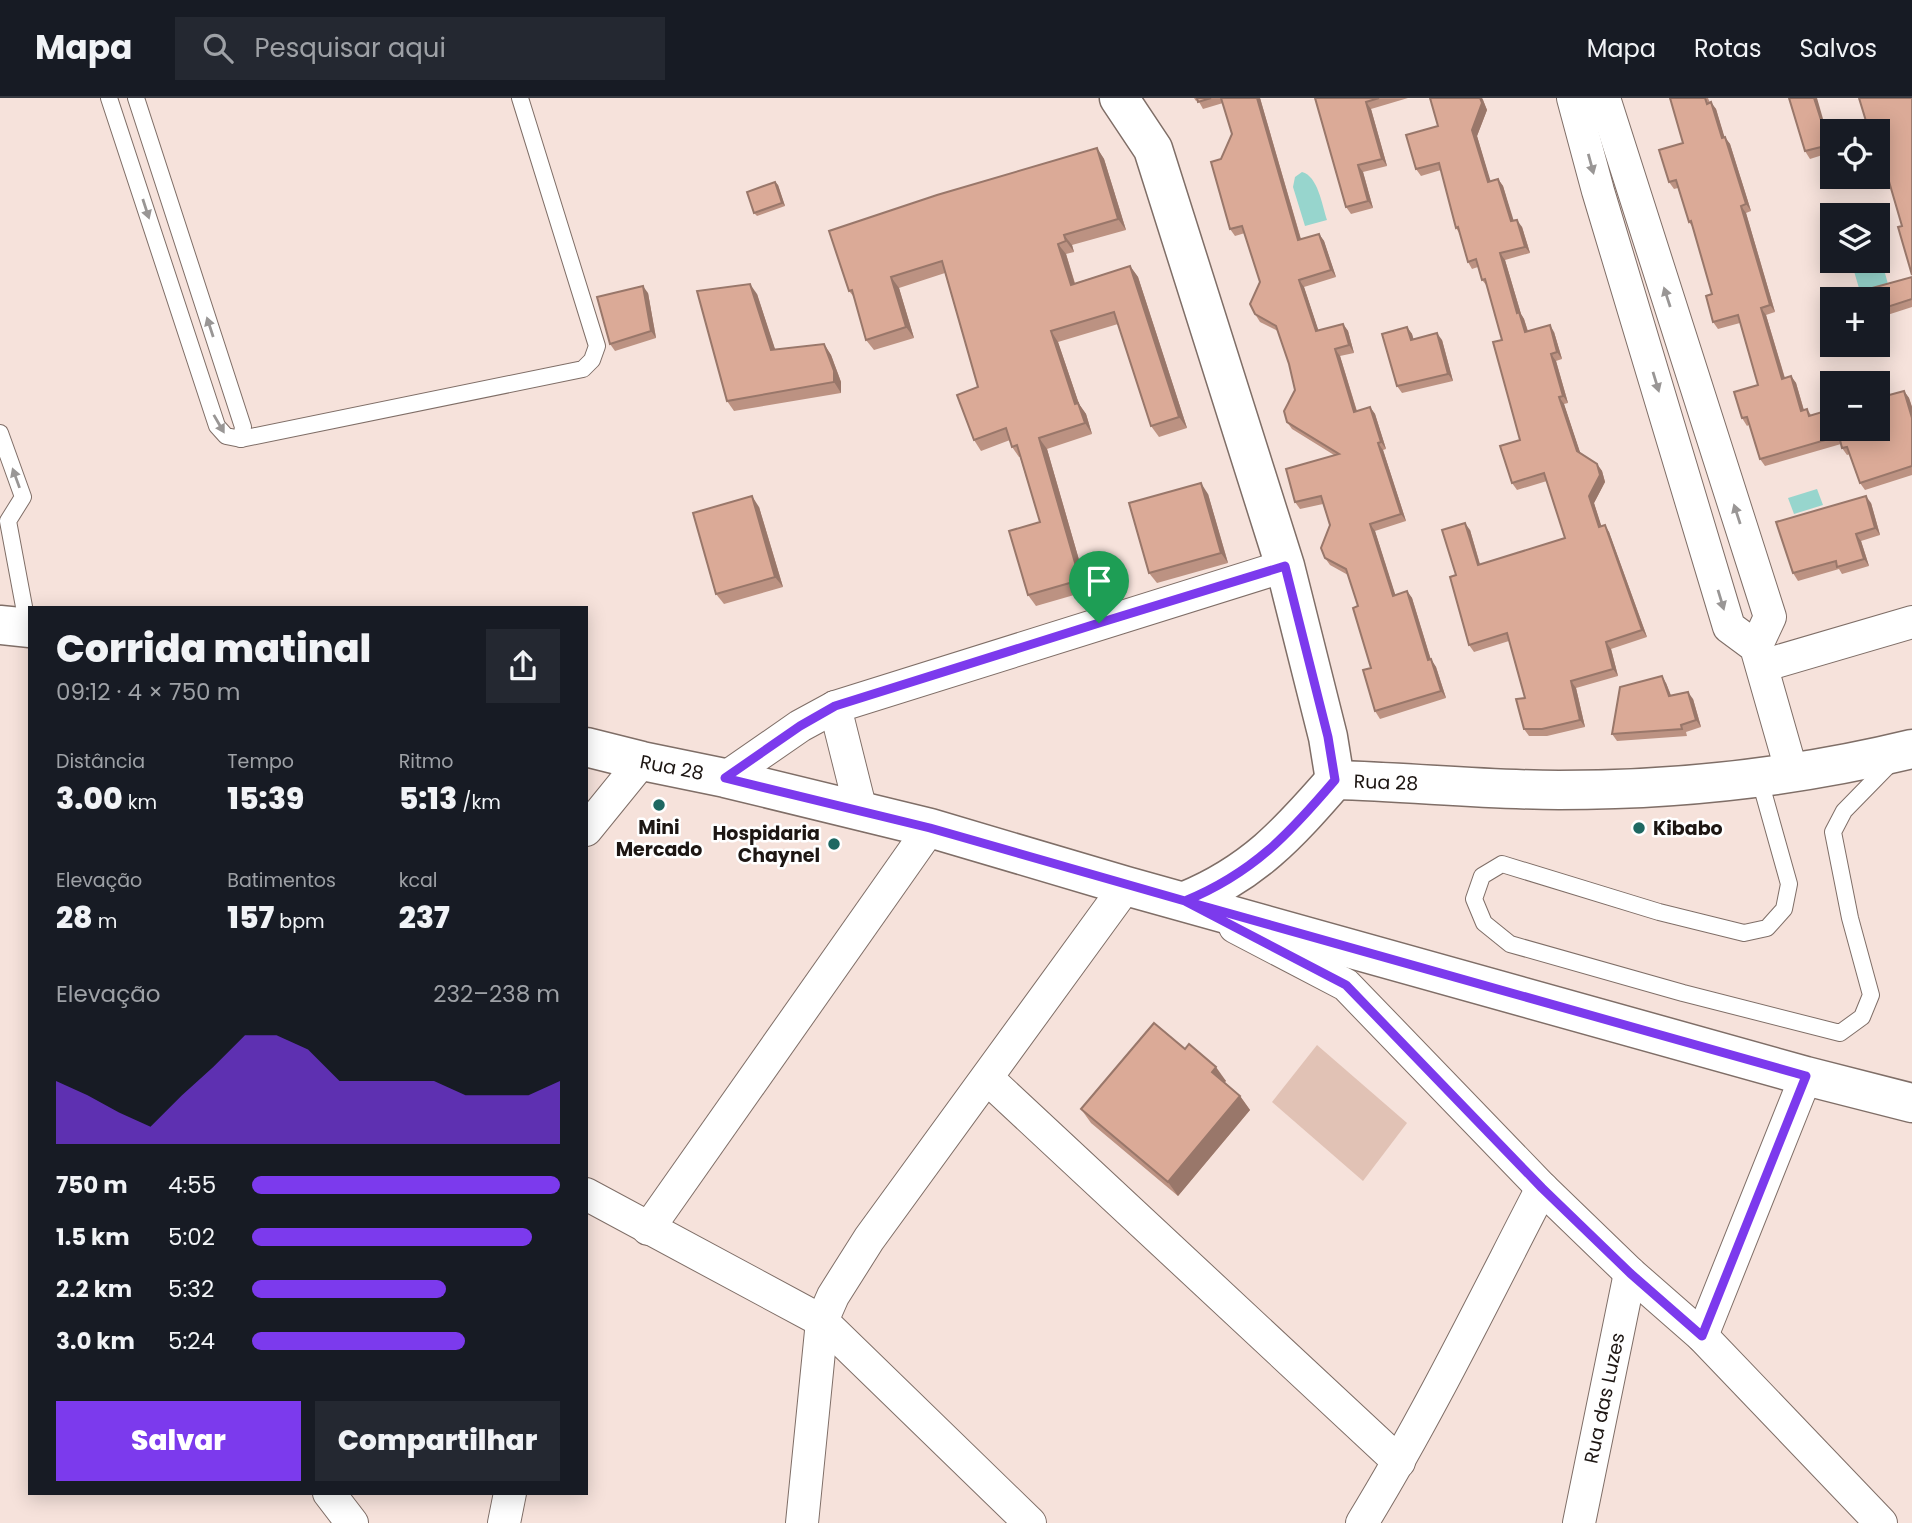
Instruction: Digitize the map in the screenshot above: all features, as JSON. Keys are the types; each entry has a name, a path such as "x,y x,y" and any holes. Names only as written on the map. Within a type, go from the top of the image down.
{"street":[{"path":"1119,98 1153,149"},
{"path":"1141,98 1153,149 1285,566 1328,737 1335,780"},
{"path":"1573,98 1598,191 1729,626 1758,657"},
{"path":"1604,98 1770,617 1758,657 1775,775"},
{"path":"725,778 800,726 835,706 1285,566"},
{"path":"1758,657 1912,622"},
{"path":"835,706 861,811"},
{"name":"Rua 28","path":"588,748 930,828 1185,901 1207,892 1239,873 1269,851 1291,831 1335,780 1557,790 1644,787 1775,775 1850,764 1907,750"},
{"path":"588,828 642,761"},
{"path":"648,1229 930,828"},
{"path":"802,1523 822,1321 833,1296 869,1239 1126,886"},
{"path":"1185,901 1806,1076 1912,1103"},
{"path":"1185,901 1346,985 1542,1188 1630,1273 1702,1336 1881,1523"},
{"path":"1702,1336 1806,1076"},
{"path":"987,1078 1399,1462"},
{"path":"1362,1523 1399,1462 1542,1188"},
{"path":"588,1197 822,1321 1030,1523"},
{"name":"Rua das Luzes","path":"1579,1523 1630,1273"},
{"path":"330,1495 352,1523"},
{"path":"504,1523 510,1495"}],"lane":[{"path":"110,98 217,426 226,436 241,439 583,369 592,360 597,346 520,98"},
{"path":"136,98 243,427 241,439"},
{"path":"132,167 156,160"},
{"path":"0,433 23,496 4,519 19,627"},
{"path":"1775,775 1789,884 1784,909 1767,928 1744,933 1659,912 1502,864 1482,876 1474,900 1483,923 1510,944 1683,993 1840,1032 1862,1017 1871,995 1850,918 1833,832 1844,811 1907,750"}],"shaded area":[{"path":"1317,1045 1407,1123 1363,1181 1272,1102"}],"water":[{"path":"1302,172 1316,185 1327,220 1305,226 1293,187 1295,177"},
{"path":"1855,273 1885,273 1889,287 1859,287"},
{"path":"1817,489 1823,505 1794,514 1788,498"}],"building":[{"path":"1221,98 1257,98 1298,240 1319,234 1331,270 1299,280 1316,331 1343,324 1349,345 1335,349 1354,412 1370,407 1381,442 1378,443 1401,514 1370,524 1393,596 1407,591 1428,660 1431,659 1441,691 1375,711 1363,670 1371,668 1353,608 1358,606 1346,569 1325,558 1321,548 1330,525 1321,496 1295,502 1286,469 1339,454 1287,422 1284,411 1295,390 1289,364 1276,326 1255,314 1250,304 1260,282 1242,226 1230,229 1211,162 1221,159 1232,134"},
{"path":"1315,98 1379,98 1366,102 1382,159 1358,165 1368,201 1346,207"},
{"path":"1430,98 1480,98 1482,103 1472,130 1488,182 1498,179 1511,221 1517,220 1525,247 1500,253 1517,313 1519,312 1525,332 1550,325 1557,352 1551,354 1563,396 1559,397 1577,451 1597,464 1600,475 1589,496 1599,527 1605,525 1642,630 1606,642 1613,669 1571,681 1580,720 1542,729 1524,729 1516,699 1525,698 1507,633 1469,645 1450,577 1456,575 1442,530 1465,523 1478,565 1565,538 1544,473 1512,483 1500,446 1520,440 1493,342 1502,340 1485,279 1482,280 1476,259 1468,262 1439,163 1416,169 1406,135 1438,126"},
{"path":"1670,98 1705,98 1707,104 1711,102 1722,138 1725,137 1746,204 1741,206 1770,305 1761,308 1782,379 1791,376 1801,411 1807,409 1809,416 1820,413 1822,441 1760,459 1747,417 1742,418 1734,392 1758,385 1738,315 1713,322 1706,296 1712,294 1691,221 1689,222 1676,180 1669,182 1659,150 1683,143"},
{"path":"1789,98 1814,98 1821,119 1820,147 1805,151"},
{"path":"1859,98 1912,98 1912,275 1898,227 1902,226 1890,185 1890,119 1865,119"},
{"path":"1097,148 1118,219 1064,235 1066,241 1058,244 1071,285 1130,266 1179,417 1151,426 1114,312 1051,331 1075,404 1078,403 1085,423 1039,438 1080,580 1028,595 1009,531 1040,522 1017,445 1012,447 1006,428 974,440 957,395 978,387 942,261 891,277 906,327 866,340 852,290 849,291 829,231 937,195"},
{"path":"775,182 782,203 754,213 747,192"},
{"path":"1912,277 1912,299 1890,306 1890,287 1876,287"},
{"path":"750,284 771,350 824,344 834,371 834,382 727,401 697,291"},
{"path":"643,286 651,331 610,344 597,297"},
{"path":"1407,327 1411,340 1437,333 1448,374 1397,386 1382,334"},
{"path":"1904,391 1912,418 1912,466 1860,483 1847,447 1842,448 1840,441 1890,441 1890,395"},
{"path":"1201,483 1221,553 1149,573 1129,503"},
{"path":"752,496 775,577 716,594 693,513"},
{"path":"1866,496 1875,528 1856,534 1864,559 1837,567 1836,561 1793,573 1776,522"},
{"path":"1662,676 1669,696 1688,692 1696,720 1681,725 1682,729 1612,734 1620,687"},
{"path":"1154,1023 1185,1049 1189,1044 1216,1067 1212,1072 1240,1096 1168,1182 1081,1109"}],"place":[{"name":"Mini Mercado","path":"659,805"},
{"name":"Kibabo","path":"1639,828"},
{"name":"Hospidaria Chaynel","path":"834,844"}],"route":[{"path":"1099,623 835,706 800,726 725,778 930,828 1185,901 1346,985 1542,1188 1630,1273 1702,1336 1806,1076 1185,901 1207,892 1239,873 1269,851 1291,831 1335,780 1328,737 1285,566 1099,623"}]}
